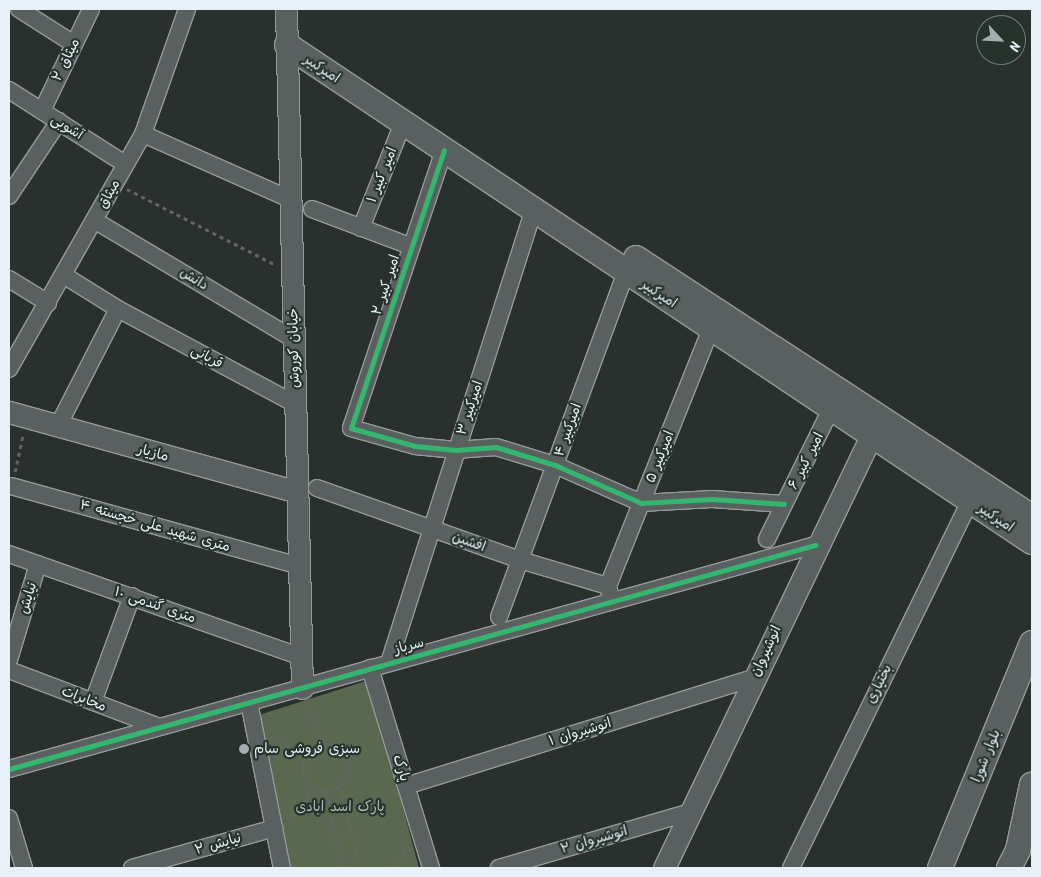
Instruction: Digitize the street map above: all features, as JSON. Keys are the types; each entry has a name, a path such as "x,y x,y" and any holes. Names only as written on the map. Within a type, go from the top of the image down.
{"main road":[{"name":"امیرکبیر","path":"286,28 404,123 444,150 506,182 534,210 1032,542"},
{"name":"امیرکبیر","path":"286,28 506,182 1032,517"},
{"name":"بلوار شورا","path":"940,868 1032,643"},
{"path":"1020,852 1032,784"}],"street":[{"path":"19,9 74,44"},
{"name":"میثاق ۲","path":"42,111 91,9"},
{"name":"میثاق","path":"9,369 65,276 94,220 143,134 187,9"},
{"name":"خیابان کوروش","path":"286,28 295,404 307,490 299,566 302,688"},
{"name":"آشوبی","path":"9,90 125,164"},
{"path":"9,196 59,121"},
{"name":"امیر کبیر ۱","path":"361,228 404,123"},
{"path":"143,134 290,199"},
{"name":"امیر کبیر ۲","path":"444,150 410,246 351,428 415,446 456,450"},
{"path":"312,209 410,246"},
{"name":"امیرکبیر ۳","path":"389,663 534,210"},
{"name":"دانش","path":"94,220 294,339"},
{"name":"امیرکبیر ۴","path":"499,617 626,272"},
{"name":"قربانی","path":"65,276 118,309 295,404"},
{"path":"9,279 48,303"},
{"path":"58,426 118,309"},
{"name":"امیرکبیر ۵","path":"610,594 641,503 711,328"},
{"name":"امیر کبیر ۶","path":"767,540 831,409"},
{"name":"مازیار","path":"18,415 307,490"},
{"name":"انوشیروان","path":"664,868 816,545 871,435"},
{"path":"456,450 496,447 555,465 641,503 712,499 784,504"},
{"name":"۴ متری شهید علی خجسته","path":"11,486 299,566"},
{"name":"افشین","path":"307,490 431,528 610,594"},
{"name":"بختیاری","path":"791,868 970,501"},
{"name":"سرباز","path":"9,769 389,663 610,594 816,545"},
{"name":"۱۰ متری گندمی","path":"9,554 302,657"},
{"name":"نیایش","path":"9,660 38,564"},
{"path":"93,702 132,596"},
{"name":"پارک","path":"370,668 431,868"},
{"name":"مخابرات","path":"9,670 160,727"},
{"name":"انوشیروان ۱","path":"406,786 753,678"},
{"path":"249,702 282,868"},
{"name":"انوشیروان ۲","path":"498,868 690,812"},
{"path":"9,818 24,868"},
{"name":"نیایش ۲","path":"132,868 274,828"}],"path":[{"path":"115,182 292,274"},
{"path":"11,486 18,415"},
{"path":"302,688 322,744"},
{"path":"254,729 307,756"},
{"path":"322,744 335,744 350,757 351,775 341,788 326,792 311,787 303,770 307,756 322,744"},
{"path":"274,828 299,810 311,787"},
{"path":"341,788 360,868"},
{"path":"326,792 343,868"},
{"path":"395,868 420,829"}],"green space":[{"name":"پارک اسد ابادی","path":"369,680 419,868 290,868 259,715"}],"cycle path":[{"path":"444,150 351,428 415,446 456,450 496,447 555,465 641,503 712,499 784,504"},
{"path":"9,769 815,545"}],"place":[{"name":"سبزی فروشی سام","path":"244,749"}]}
